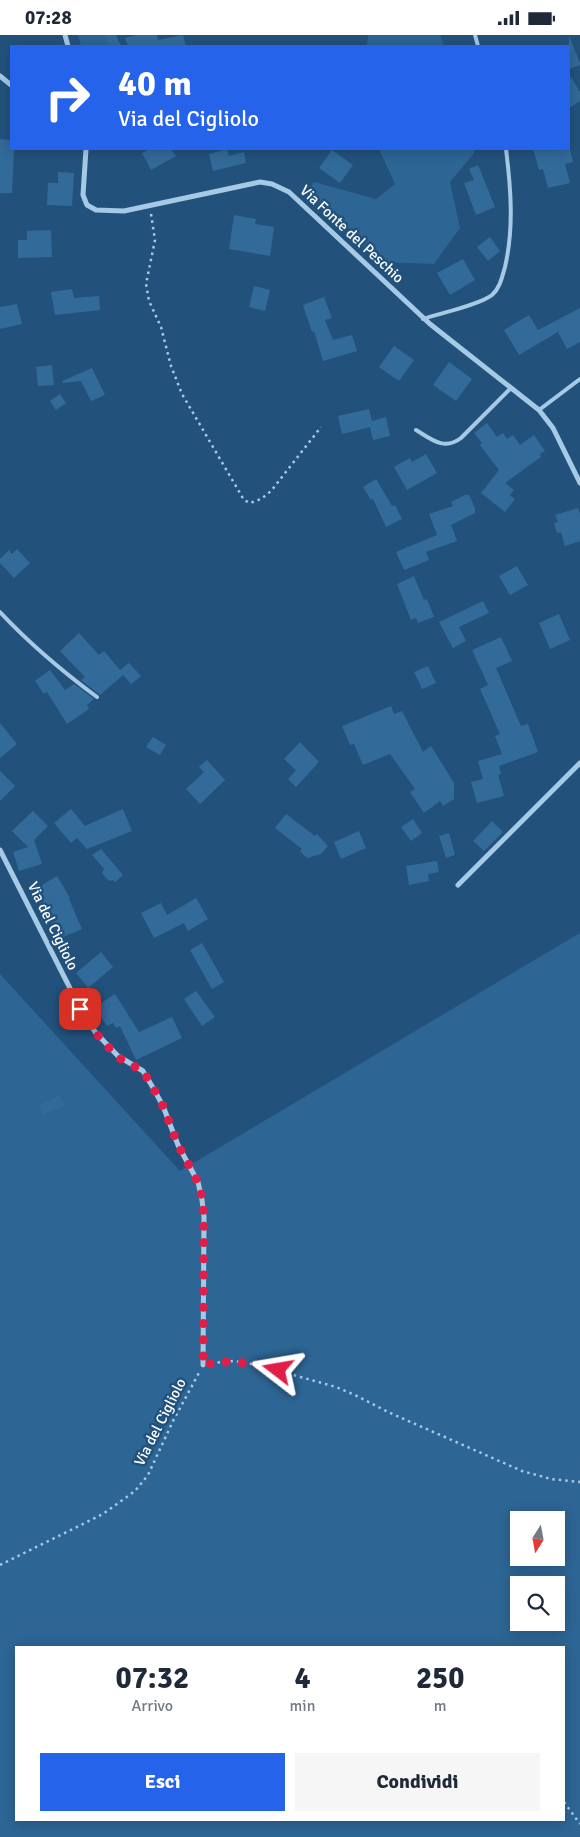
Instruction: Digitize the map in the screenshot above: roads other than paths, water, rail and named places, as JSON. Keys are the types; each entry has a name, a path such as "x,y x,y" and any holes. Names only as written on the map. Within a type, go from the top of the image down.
{"street":[{"path":"0,76 10,84"},
{"name":"Via Fonte del Peschio","path":"86,150 83,195 87,205 92,209 124,211 257,182 277,185 294,196 423,319 539,410 556,434 580,483"},
{"path":"458,885 580,763"},
{"name":"Via del Cigliolo","path":"0,850 85,1018 96,1033 118,1056 143,1071 163,1106 178,1145 198,1182 204,1217 203,1365"}],"lane":[{"path":"423,319 485,299 498,288 508,252 512,223 506,150"},
{"path":"539,410 580,379"},
{"path":"416,430 437,443 452,444 461,438 511,388"},
{"path":"0,612 26,639 64,672 97,697"}]}
